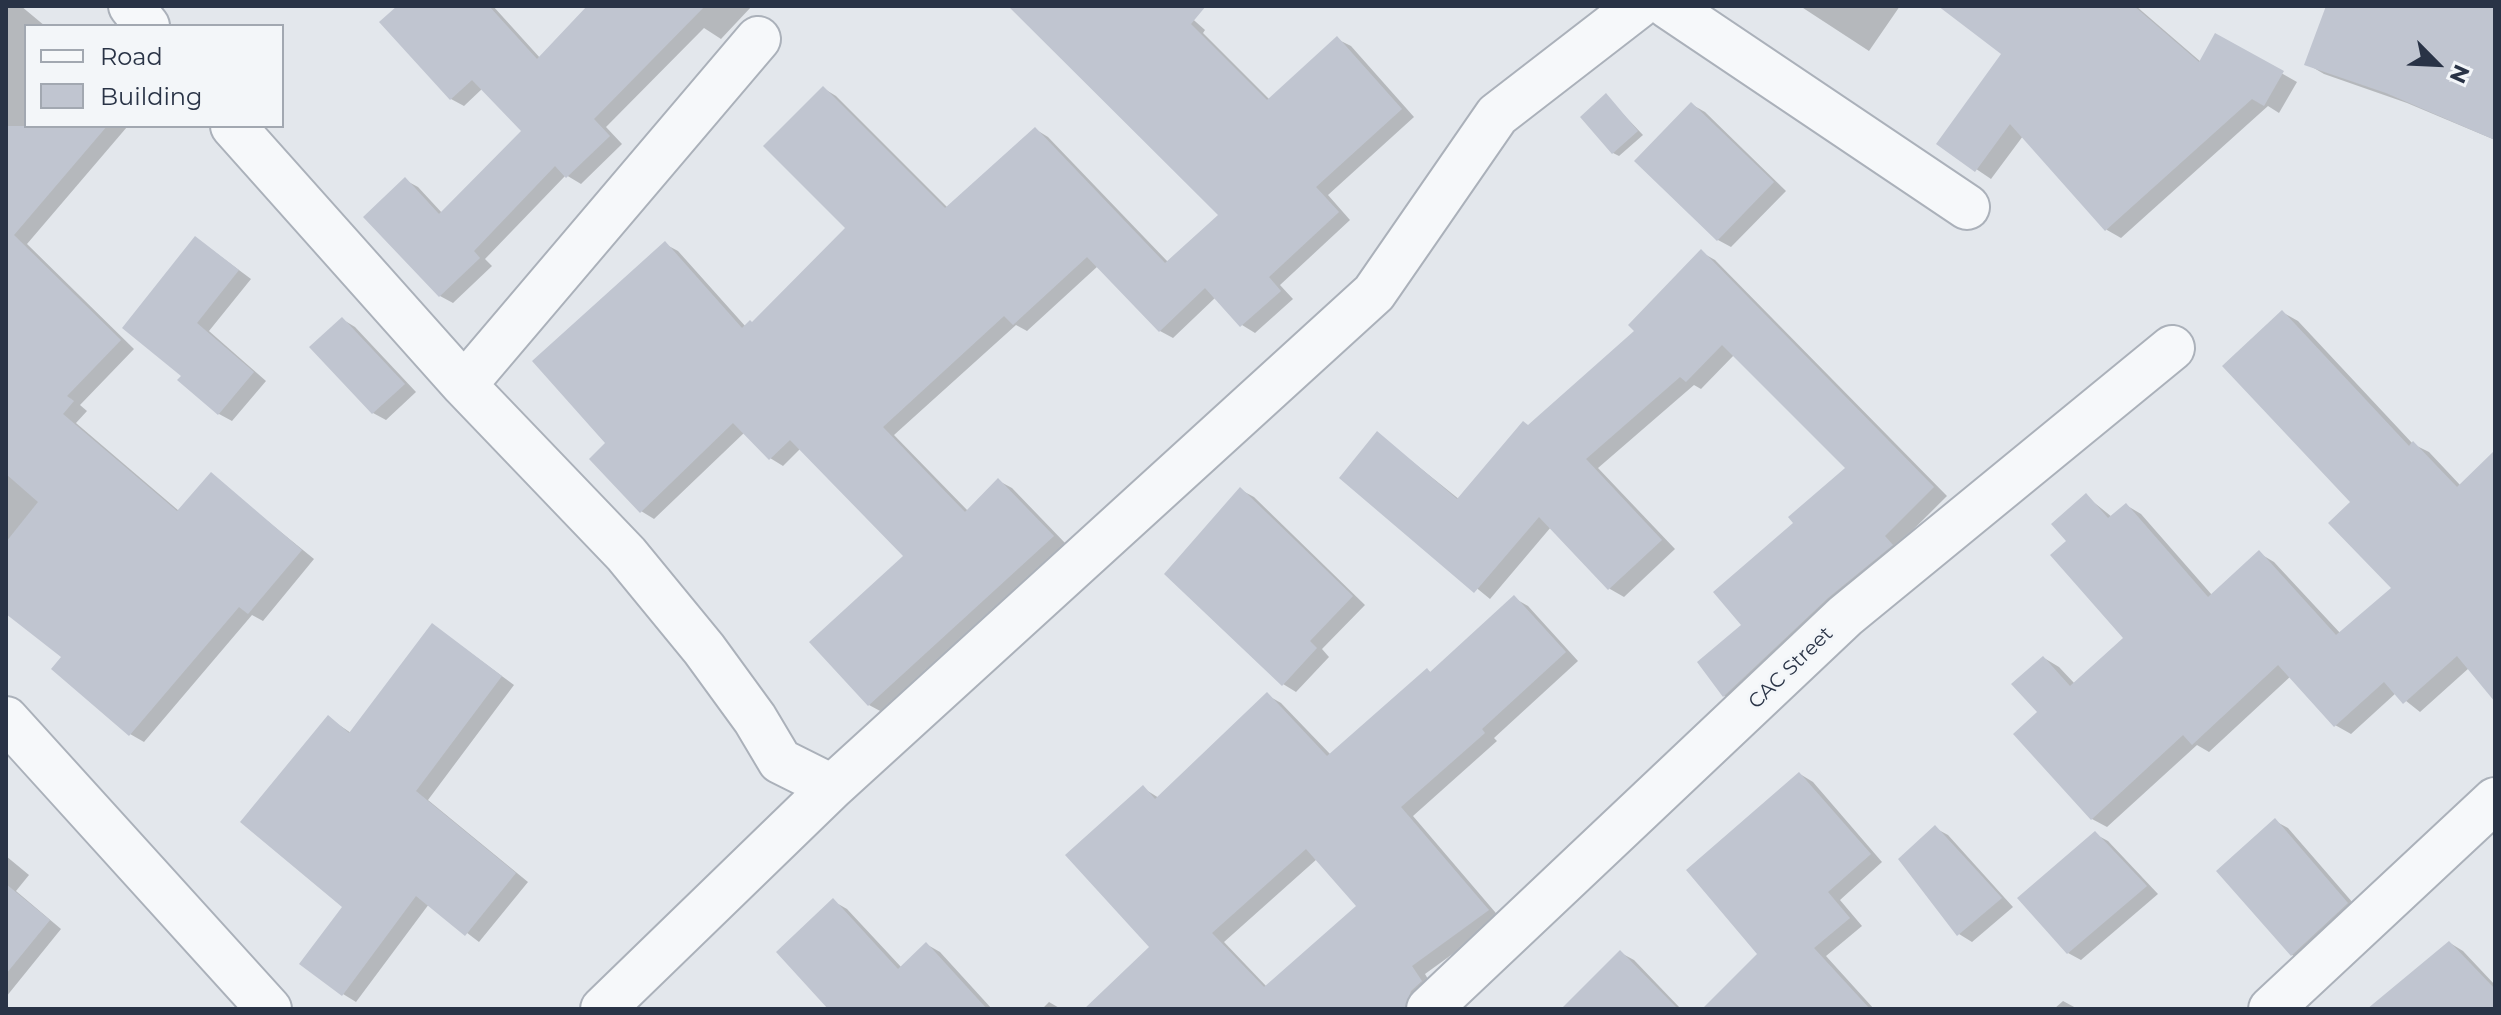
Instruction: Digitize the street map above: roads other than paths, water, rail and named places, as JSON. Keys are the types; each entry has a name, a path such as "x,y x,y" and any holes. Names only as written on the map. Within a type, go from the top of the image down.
{"street":[{"path":"131,6 145,24"},
{"path":"603,1009 832,787 1374,293 1497,115 1638,6"},
{"path":"1668,6 1967,207"},
{"path":"464,385 758,39"},
{"path":"235,128 464,385 626,554 704,649 755,719 780,761 832,787"},
{"name":"CAC Street","path":"1429,1009 1845,616 2172,348"},
{"path":"6,719 269,1009"},
{"path":"2271,1009 2495,800"}]}
